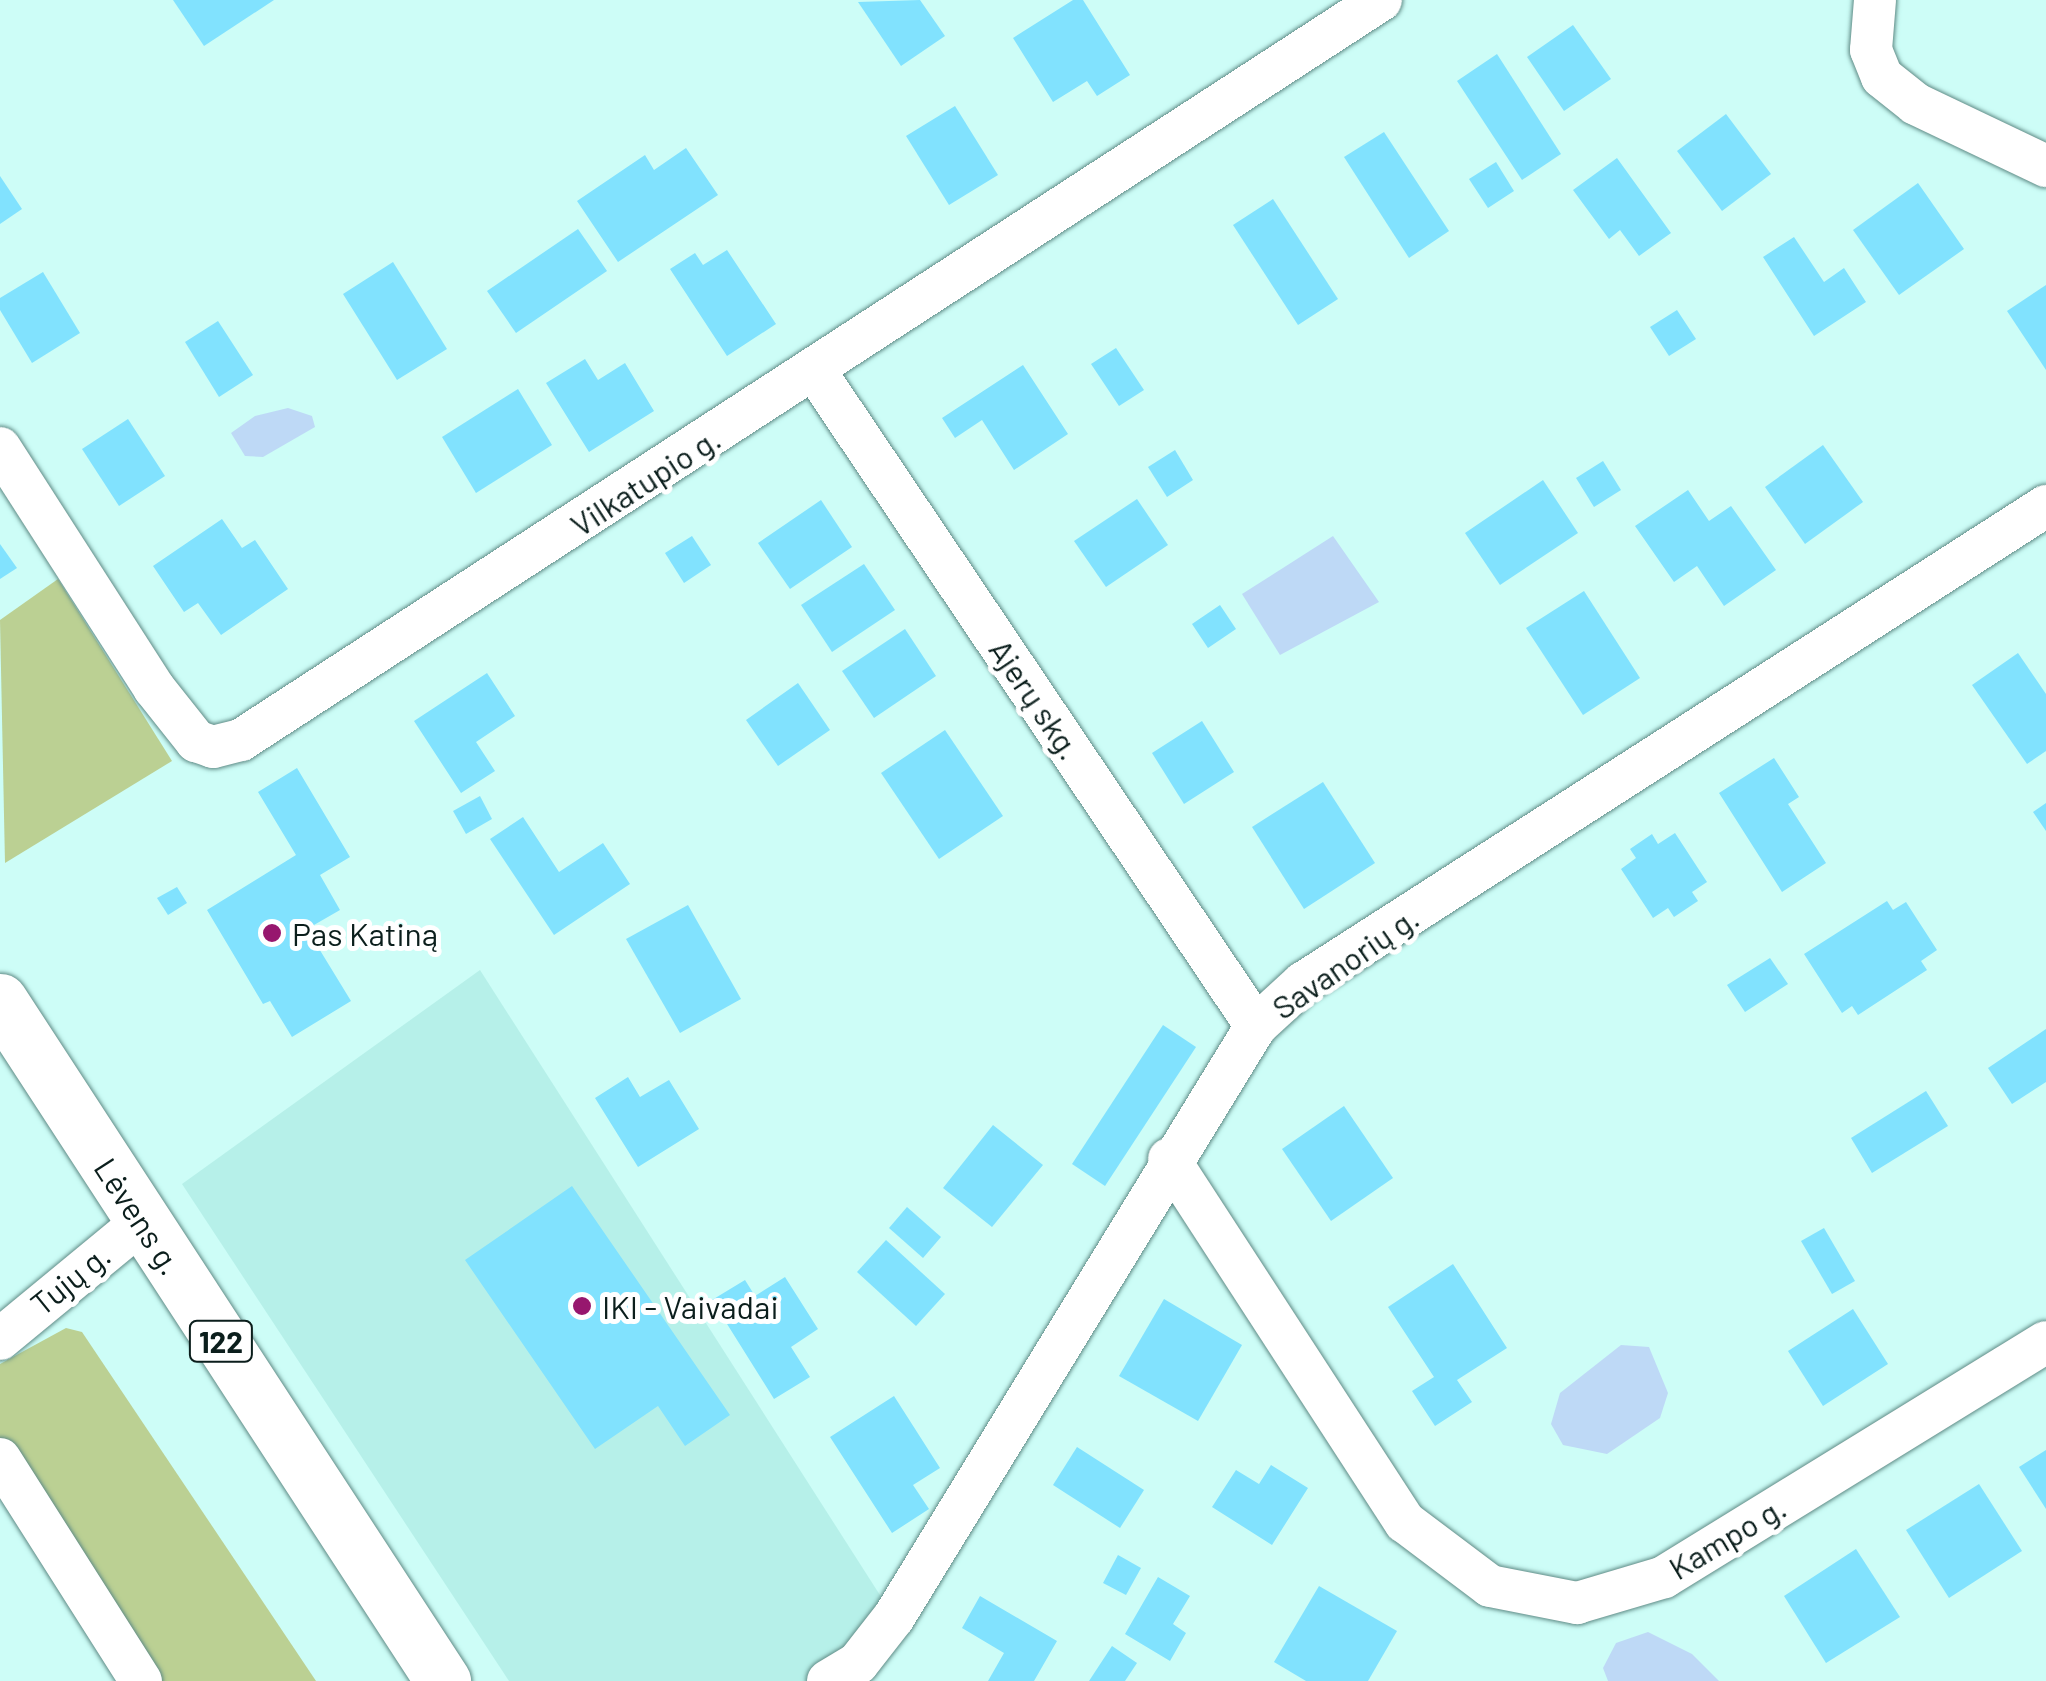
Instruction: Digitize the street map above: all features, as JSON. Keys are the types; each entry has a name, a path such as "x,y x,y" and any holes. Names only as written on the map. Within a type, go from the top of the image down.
{"main road":[{"name":"Lėvens g.","path":"0,1001 443,1681"}],"street":[{"name":"Vilkatupio g.","path":"0,448 154,688 196,741 213,747 241,740 815,372 1381,0"},
{"path":"1875,0 1871,50 1882,76 1916,104 2046,166"},
{"name":"Ajerų skg.","path":"815,372 1256,1026"},
{"name":"Savanorių g.","path":"828,1681 858,1663 894,1617 1170,1159 1256,1026 1303,983 2046,506"},
{"name":"Kampo g.","path":"1170,1159 1406,1522 1490,1586 1576,1603 1664,1578 2046,1342"},
{"name":"Tujų g.","path":"0,1338 142,1220"},
{"path":"0,1459 140,1681"}],"shaded area":[{"path":"288,408 312,416 315,427 263,457 245,456 231,433 255,416"},
{"path":"1333,536 1379,602 1280,655 1242,594"},
{"path":"480,970 894,1617 828,1681 509,1681 182,1184"},
{"path":"1621,1345 1649,1347 1668,1393 1660,1418 1607,1454 1563,1445 1551,1424 1560,1393"},
{"path":"1648,1632 1692,1654 1719,1681 1608,1681 1603,1668 1616,1643"}],"green space":[{"path":"58,579 172,761 5,863 0,620"},
{"path":"66,1328 82,1332 316,1681 143,1681 0,1458 0,1364"}],"building":[{"path":"173,0 274,0 204,46"},
{"path":"920,0 945,36 901,66 858,2"},
{"path":"1073,0 1083,0 1130,75 1097,96 1087,81 1053,102 1013,38"},
{"path":"1573,25 1611,79 1564,111 1527,57"},
{"path":"1497,54 1561,154 1522,180 1457,81"},
{"path":"955,106 998,175 949,205 906,136"},
{"path":"1726,114 1771,174 1722,211 1677,151"},
{"path":"1384,132 1449,231 1409,258 1344,157"},
{"path":"686,148 718,195 618,262 577,201 645,155 654,170"},
{"path":"1617,158 1671,233 1639,256 1620,230 1609,239 1573,190"},
{"path":"1496,162 1514,191 1488,208 1469,179"},
{"path":"0,176 22,209 0,224"},
{"path":"1918,183 1964,249 1899,295 1853,230"},
{"path":"1273,199 1338,299 1298,325 1233,225"},
{"path":"578,229 607,271 516,333 487,291"},
{"path":"1794,237 1824,282 1844,268 1866,302 1814,336 1763,257"},
{"path":"727,250 776,324 727,356 670,269 695,253 703,265"},
{"path":"393,262 447,349 397,380 343,294"},
{"path":"43,272 80,333 32,363 0,310 0,298"},
{"path":"2046,285 2046,370 2007,311"},
{"path":"1677,310 1696,339 1669,356 1650,327"},
{"path":"218,321 253,375 219,397 185,342"},
{"path":"1116,348 1144,390 1119,406 1091,364"},
{"path":"585,359 598,380 625,363 654,411 589,452 546,383"},
{"path":"1023,365 1068,434 1014,470 982,420 955,438 942,418"},
{"path":"518,389 552,445 476,493 442,437"},
{"path":"128,419 165,476 119,506 82,449"},
{"path":"1823,445 1863,502 1805,544 1765,487"},
{"path":"1175,450 1193,480 1167,497 1148,467"},
{"path":"1603,461 1621,490 1594,507 1576,478"},
{"path":"1543,480 1578,533 1500,585 1465,533"},
{"path":"1688,490 1709,521 1731,506 1776,570 1724,606 1697,566 1674,582 1635,526"},
{"path":"1137,499 1168,545 1106,587 1074,541"},
{"path":"821,500 852,547 790,589 758,543"},
{"path":"222,519 242,548 255,540 288,589 221,635 198,603 184,612 153,566"},
{"path":"692,536 711,565 684,583 665,553"},
{"path":"0,544 17,568 0,579"},
{"path":"864,564 895,610 832,652 801,605"},
{"path":"1584,591 1640,678 1583,715 1526,628"},
{"path":"1220,605 1236,629 1208,648 1192,624"},
{"path":"905,629 936,676 874,718 842,671"},
{"path":"2018,653 2046,694 2046,751 2027,764 1972,685"},
{"path":"487,673 515,716 476,742 495,771 461,793 414,721"},
{"path":"798,683 830,730 778,766 746,720"},
{"path":"1202,721 1234,772 1184,804 1152,753"},
{"path":"945,730 1003,816 939,859 881,773"},
{"path":"1774,758 1799,797 1788,804 1826,863 1782,892 1719,793"},
{"path":"297,768 350,857 320,875 340,910 307,929 351,1001 292,1037 270,1001 263,1004 207,910 296,855 258,792"},
{"path":"1323,782 1375,863 1304,909 1252,827"},
{"path":"480,796 492,819 466,834 453,811"},
{"path":"2046,803 2046,831 2033,812"},
{"path":"523,817 559,872 603,843 630,884 554,935 490,839"},
{"path":"1675,833 1707,882 1692,892 1698,901 1674,917 1668,908 1653,918 1621,869 1636,858 1630,849 1652,834 1658,844"},
{"path":"177,887 187,903 168,915 157,898"},
{"path":"1887,901 1893,910 1906,902 1937,950 1921,961 1927,970 1858,1015 1852,1006 1842,1013 1804,954"},
{"path":"688,905 741,999 680,1033 626,939"},
{"path":"1770,958 1788,984 1745,1012 1727,985"},
{"path":"1163,1025 1196,1047 1105,1186 1072,1164"},
{"path":"2046,1029 2046,1082 2012,1104 1988,1068"},
{"path":"628,1077 640,1097 669,1080 699,1129 638,1167 595,1098"},
{"path":"1926,1091 1948,1126 1872,1173 1851,1138"},
{"path":"1344,1106 1393,1178 1331,1221 1282,1149"},
{"path":"993,1125 1043,1165 992,1227 943,1188"},
{"path":"572,1186 730,1415 685,1446 658,1406 595,1449 465,1260"},
{"path":"907,1207 941,1237 923,1258 889,1228"},
{"path":"1824,1228 1855,1281 1832,1294 1801,1241"},
{"path":"886,1240 945,1294 916,1326 857,1272"},
{"path":"1453,1264 1507,1348 1457,1380 1472,1402 1435,1426 1412,1391 1434,1377 1388,1307"},
{"path":"785,1277 818,1329 791,1347 810,1377 774,1399 712,1300 745,1280 755,1296"},
{"path":"1164,1299 1242,1345 1198,1421 1119,1376"},
{"path":"1853,1309 1888,1364 1823,1406 1788,1351"},
{"path":"894,1396 940,1468 913,1485 929,1509 892,1533 830,1437"},
{"path":"1077,1447 1144,1490 1120,1528 1053,1485"},
{"path":"2046,1450 2046,1509 2019,1467"},
{"path":"1271,1465 1308,1488 1272,1545 1212,1507 1236,1470 1259,1484"},
{"path":"1979,1484 2022,1551 1949,1598 1906,1530"},
{"path":"1856,1549 1900,1617 1826,1663 1784,1596"},
{"path":"1118,1555 1141,1568 1126,1595 1103,1583"},
{"path":"1158,1577 1190,1596 1173,1624 1186,1633 1170,1661 1125,1634"},
{"path":"1319,1586 1397,1631 1368,1681 1306,1681 1274,1662"},
{"path":"980,1596 1057,1641 1034,1681 988,1681 1004,1653 962,1628"},
{"path":"1112,1646 1137,1663 1125,1681 1089,1681"}],"place":[{"name":"Pas Katiną","path":"272,933"},
{"name":"IKI - Vaivadai","path":"582,1306"}]}
